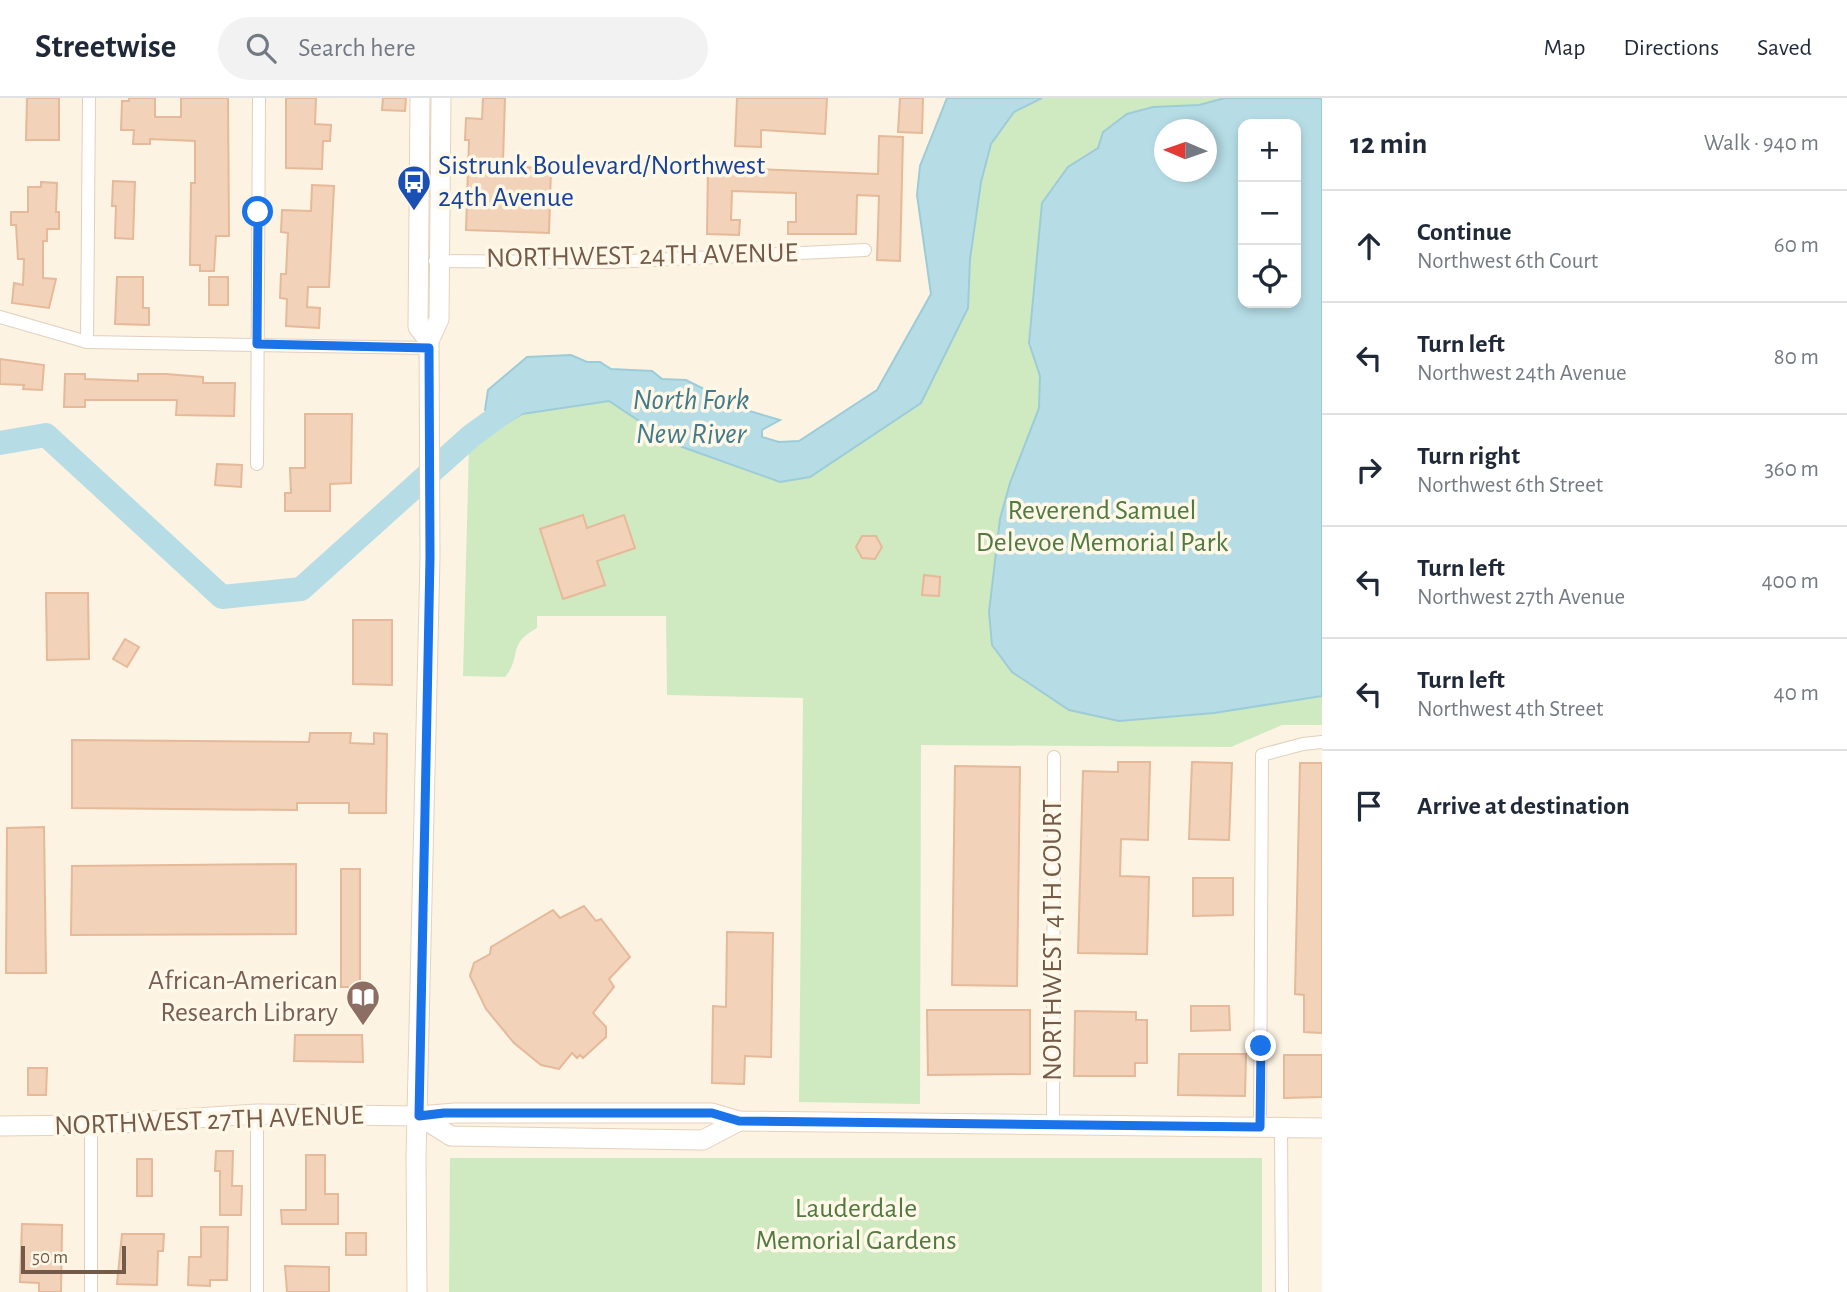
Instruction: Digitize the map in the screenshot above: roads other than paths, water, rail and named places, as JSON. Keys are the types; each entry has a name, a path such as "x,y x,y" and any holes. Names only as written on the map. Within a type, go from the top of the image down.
{"street":[{"path":"87,342 89,98"},
{"path":"257,464 259,98"},
{"path":"420,98 418,327 429,345"},
{"path":"416,1292 430,557 429,345 439,319 441,98"},
{"name":"NORTHWEST 24TH AVENUE","path":"419,261 610,262 865,250"},
{"path":"0,317 87,342 429,345"},
{"path":"1260,1127 1262,755 1322,742"},
{"name":"NORTHWEST 4TH COURT","path":"1053,1124 1054,757"},
{"name":"NORTHWEST 27TH AVENUE","path":"0,1126 91,1125 257,1114 419,1116 444,1113 712,1113 739,1121 1322,1128"},
{"path":"257,1114 257,1292"},
{"name":"NORTHWEST 27TH AVENUE","path":"419,1116 451,1136 690,1140 703,1140 739,1121"},
{"path":"91,1125 91,1292"},
{"path":"1282,1127 1282,1292"}],"water":[{"name":"North Fork New River","path":"947,98 1042,98 1014,112 991,144 981,182 970,259 968,308 921,403 810,477 780,482 674,444 609,401 522,414 502,426 485,410 488,390 527,357 571,355 587,362 600,362 611,369 652,371 662,379 686,380 746,410 780,420 762,430 762,437 779,442 799,441 877,390 931,294 917,195 920,166"},
{"path":"1225,98 1322,98 1322,696 1214,713 1119,721 1069,710 1012,672 992,645 989,612 1000,519 1010,483 1039,408 1040,376 1029,343 1042,203 1068,167 1098,148 1103,132 1127,114 1153,107 1199,105"}],"waterway":[{"name":"North Fork New River","path":"0,443 46,435 222,597 301,589 471,436 522,399"}],"place":[{"name":"Sistrunk Boulevard/Northwest 24th Avenue","path":"414,212"},
{"name":"African-American Research Library","path":"363,1027"}],"park label":[{"name":"Reverend Samuel Delevoe Memorial Park","path":"1102,527"},
{"name":"Lauderdale Memorial Gardens","path":"856,1225"}]}
